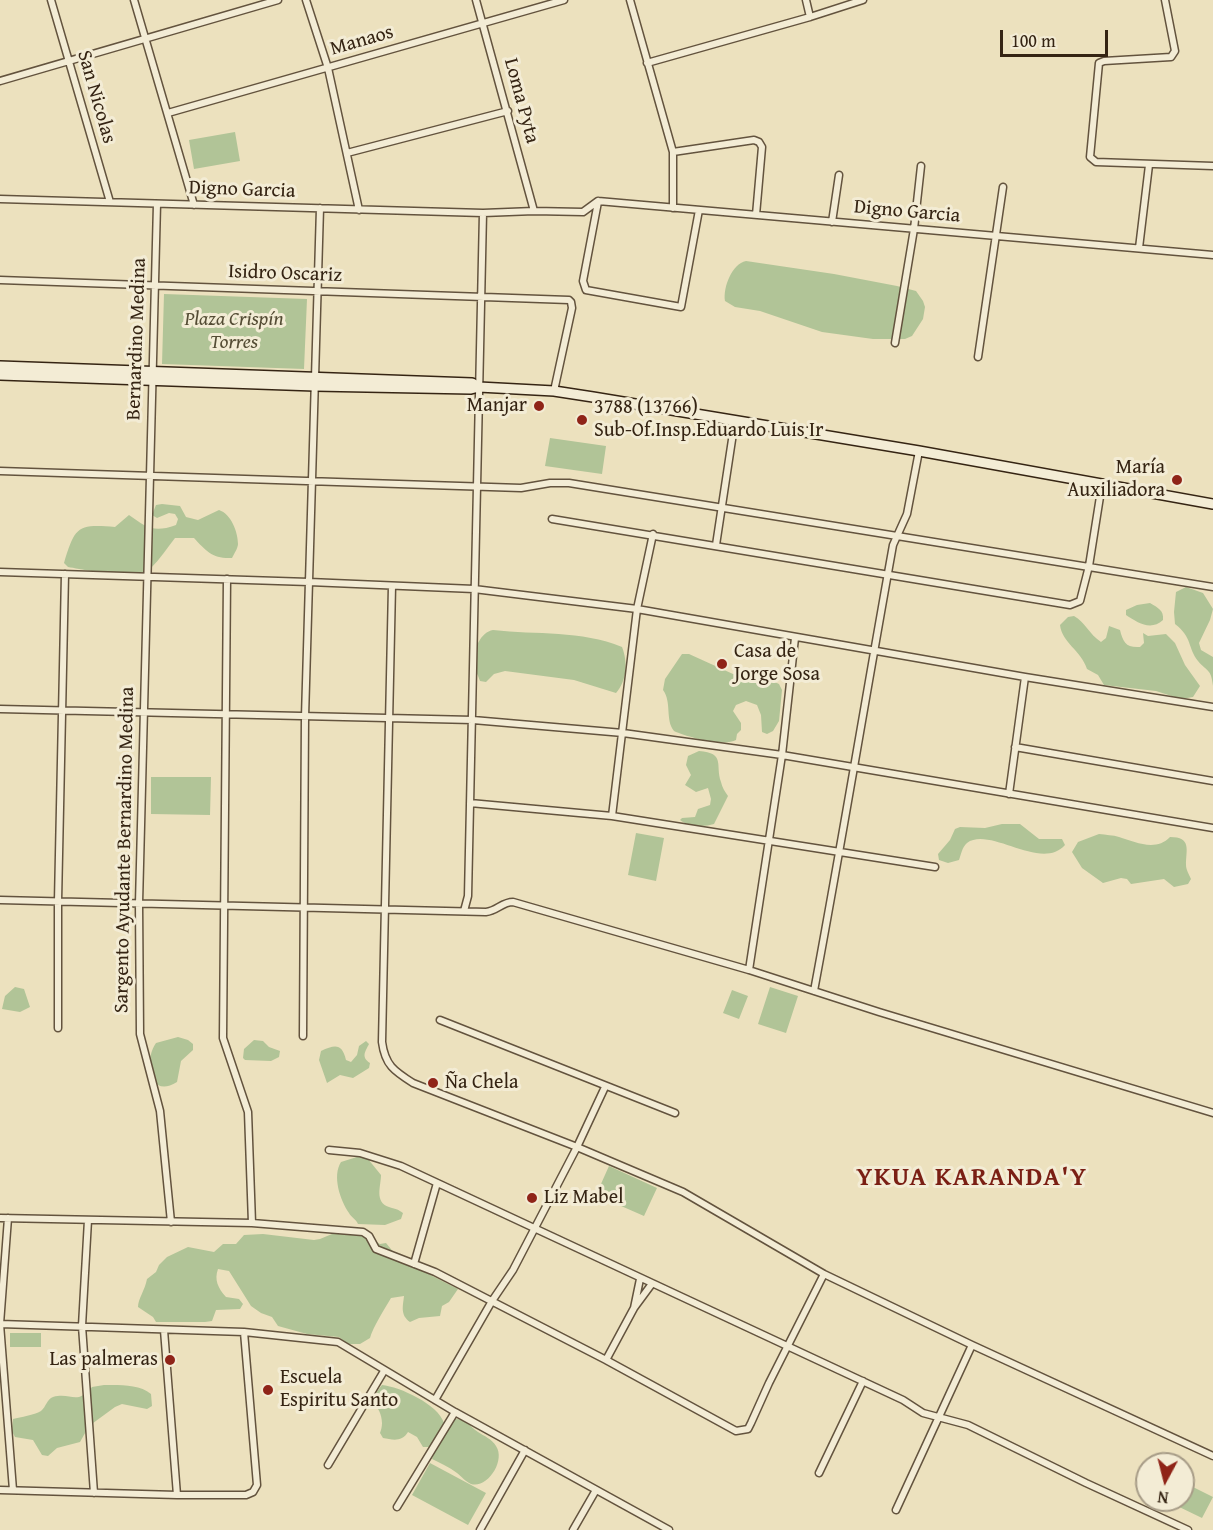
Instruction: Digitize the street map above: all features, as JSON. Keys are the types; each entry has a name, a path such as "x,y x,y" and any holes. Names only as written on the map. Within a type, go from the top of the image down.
{"street":[{"name":"San Nicolas","path":"51,0 110,202"},
{"path":"134,0 194,205"},
{"path":"0,81 278,0"},
{"path":"306,0 328,68 359,210"},
{"name":"Loma Pyta","path":"476,0 534,211"},
{"name":"Manaos","path":"168,113 564,0"},
{"path":"630,0 673,152 673,207"},
{"path":"806,0 810,17"},
{"path":"647,63 863,0"},
{"path":"1165,0 1175,51 1171,57 1101,61 1091,160 1149,165 1213,166"},
{"path":"347,153 508,111"},
{"path":"673,152 759,141 762,147 756,215"},
{"path":"1139,248 1149,165"},
{"path":"895,343 914,229 921,166"},
{"path":"832,222 839,175"},
{"path":"978,357 1003,187"},
{"name":"Digno Garcia","path":"0,199 483,213 583,212 598,201 1213,255"},
{"path":"598,201 583,281 584,288 681,307 699,210"},
{"name":"Bernardino Medina","path":"148,476 157,204"},
{"path":"303,1036 305,717 320,208"},
{"path":"464,911 468,896 483,213"},
{"name":"Isidro Oscariz","path":"0,280 569,300 572,308 554,391"},
{"path":"0,366 153,376 554,391 920,451 1213,504"},
{"path":"0,375 153,376"},
{"path":"716,545 735,420"},
{"path":"814,991 893,545 907,514 920,451"},
{"path":"0,471 527,488 550,483 569,483 722,506 1213,588"},
{"name":"Sargento Ayudante Bernardino Medina","path":"148,476 139,903 140,1034 160,1111 171,1222"},
{"path":"552,519 1070,605 1080,602 1089,566 1102,484"},
{"path":"612,816 637,609 653,534"},
{"path":"0,572 474,589 637,609 795,638 1213,707"},
{"path":"58,1028 58,902 65,574"},
{"path":"227,579 223,905 224,1038 248,1112 252,1223"},
{"path":"392,585 383,911 382,1042 384,1056 391,1067 413,1083 577,1147 682,1192 824,1274 972,1345 1213,1455"},
{"path":"749,970 782,755 795,638"},
{"path":"1009,794 1025,677"},
{"path":"0,709 472,720 623,734 782,755 1213,828"},
{"path":"1016,747 1213,781"},
{"path":"470,803 612,816 935,867"},
{"path":"0,900 491,912 506,902 513,902 749,970 1213,1113"},
{"path":"440,1020 675,1113"},
{"path":"435,1400 492,1301 513,1270 577,1147 605,1087"},
{"path":"329,1150 360,1153 400,1166 651,1285 863,1381 903,1400 923,1413 968,1425 1188,1530"},
{"path":"414,1264 437,1183"},
{"path":"0,1218 252,1223 363,1232 369,1236 376,1249 435,1272 606,1360 736,1431 742,1432 748,1430 824,1274"},
{"path":"8,1218 0,1324 13,1490"},
{"path":"88,1220 82,1326 94,1493"},
{"path":"634,1308 640,1279"},
{"path":"606,1360 634,1308 651,1285"},
{"path":"0,1324 244,1332 338,1342 455,1412 666,1530"},
{"path":"164,1330 177,1495"},
{"path":"0,1490 177,1495 246,1495 253,1492 257,1485 244,1332"},
{"path":"896,1510 972,1345"},
{"path":"328,1466 384,1371"},
{"path":"819,1473 863,1381"},
{"path":"397,1507 455,1412"},
{"path":"480,1530 525,1450"},
{"path":"573,1530 596,1490"}],"green space":[{"path":"235,132 240,161 194,169 189,140"},
{"path":"746,261 834,274 916,291 925,307 923,319 912,336 905,339 873,339 822,332 760,311 735,307 725,301 725,289 733,271"},
{"name":"Plaza Crispín Torres","path":"164,294 307,299 304,369 162,364"},
{"path":"550,438 606,446 602,474 545,466"},
{"path":"156,505 180,506 186,517 198,520 219,510 227,515 238,539 238,546 232,558 210,553 194,538 175,538 154,565 144,572 111,574 68,567 64,563 71,542 79,530 93,526 115,527 129,515 151,528 162,529 176,525 178,519 175,514 169,513 157,518 152,515"},
{"path":"1186,587 1203,593 1213,609 1199,643 1201,650 1213,657 1213,686 1210,673 1198,661 1185,634 1175,624 1176,592"},
{"path":"1150,603 1163,614 1163,620 1154,625 1145,625 1126,615 1126,610"},
{"path":"1074,616 1101,642 1106,638 1109,626 1120,630 1126,643 1135,647 1140,647 1144,643 1143,633 1148,636 1166,634 1175,643 1185,665 1200,686 1193,697 1181,699 1156,691 1104,685 1098,675 1087,669 1081,657 1061,631 1060,625 1068,617"},
{"path":"493,630 575,635 622,647 626,665 620,688 616,693 574,680 505,671 494,674 486,682 480,681 474,664 475,652 481,638"},
{"path":"682,654 689,654 733,674 768,679 779,684 782,690 779,721 773,731 767,734 762,732 761,715 757,705 746,701 736,705 733,711 741,723 741,730 736,740 715,742 674,731 671,727 666,695 663,690 665,679"},
{"path":"699,751 713,754 716,757 721,784 728,796 714,824 701,826 680,820 695,817 698,809 710,805 708,788 696,792 685,785 691,775 686,765 688,756"},
{"path":"151,777 211,777 210,815 151,814"},
{"path":"1002,824 1020,824 1039,839 1062,839 1065,845 1055,852 1043,854 977,839 965,845 959,860 948,863 939,860 938,854 950,840 955,829 960,827 985,828"},
{"path":"636,833 664,838 656,881 628,875"},
{"path":"1099,834 1152,845 1164,842 1170,837 1182,839 1186,845 1186,867 1191,879 1188,884 1174,887 1164,879 1131,884 1127,879 1121,878 1103,883 1082,868 1072,852 1078,842"},
{"path":"15,987 24,989 30,1007 20,1012 2,1009 5,996"},
{"path":"770,987 798,996 786,1033 758,1024"},
{"path":"732,990 748,996 739,1019 723,1013"},
{"path":"178,1037 193,1044 193,1050 181,1061 177,1082 160,1086 154,1082 151,1075 152,1050 156,1043"},
{"path":"254,1040 263,1041 269,1047 280,1051 279,1057 271,1061 245,1060 243,1058 244,1049"},
{"path":"366,1041 369,1044 365,1056 370,1063 369,1068 353,1078 340,1075 327,1083 319,1060 321,1051 338,1047 343,1051 346,1060 351,1062 357,1055 359,1046"},
{"path":"360,1156 368,1159 381,1175 379,1193 381,1201 384,1205 403,1213 401,1219 385,1225 358,1224 346,1208 337,1181 338,1168 341,1162"},
{"path":"609,1166 657,1188 644,1216 596,1195"},
{"path":"263,1234 314,1240 332,1234 363,1234 380,1244 386,1243 399,1259 458,1289 449,1302 442,1306 440,1316 419,1318 410,1322 403,1313 404,1296 391,1298 370,1338 360,1344 348,1344 339,1337 307,1334 278,1326 272,1317 251,1306 229,1271 218,1269 216,1277 219,1287 226,1297 239,1299 243,1304 240,1309 216,1310 212,1321 156,1322 153,1317 138,1307 147,1279 156,1272 167,1257 188,1247 214,1252 223,1244 236,1244 244,1235"},
{"path":"10,1333 41,1333 41,1347 10,1347"},
{"path":"104,1385 141,1388 151,1394 152,1406 147,1409 122,1404 115,1407 89,1426 80,1442 57,1448 48,1456 42,1455 33,1440 15,1437 12,1431 13,1419 41,1411 53,1397 78,1397 87,1393 92,1387"},
{"path":"382,1385 408,1393 434,1409 444,1423 442,1431 455,1419 459,1419 490,1440 496,1446 499,1459 489,1478 477,1484 471,1484 451,1469 432,1459 440,1435 429,1447 423,1447 417,1437 408,1432 400,1439 383,1438 380,1433 381,1417 375,1401"},
{"path":"430,1463 486,1493 468,1525 412,1495"},
{"path":"1195,1488 1213,1497 1202,1518 1190,1512 1195,1512"}],"place":[{"name":"Manjar","path":"539,406"},
{"name":"3788 (13766) Sub-Of.Insp.Eduardo Luis Ir","path":"582,420"},
{"name":"María Auxiliadora","path":"1177,480"},
{"name":"Casa de Jorge Sosa","path":"722,664"},
{"name":"Ña Chela","path":"433,1083"},
{"name":"Liz Mabel","path":"532,1198"},
{"name":"Las palmeras","path":"170,1360"},
{"name":"Escuela Espiritu Santo","path":"268,1390"}],"district":[{"name":"YKUA KARANDA'Y","path":"972,1178"}]}
